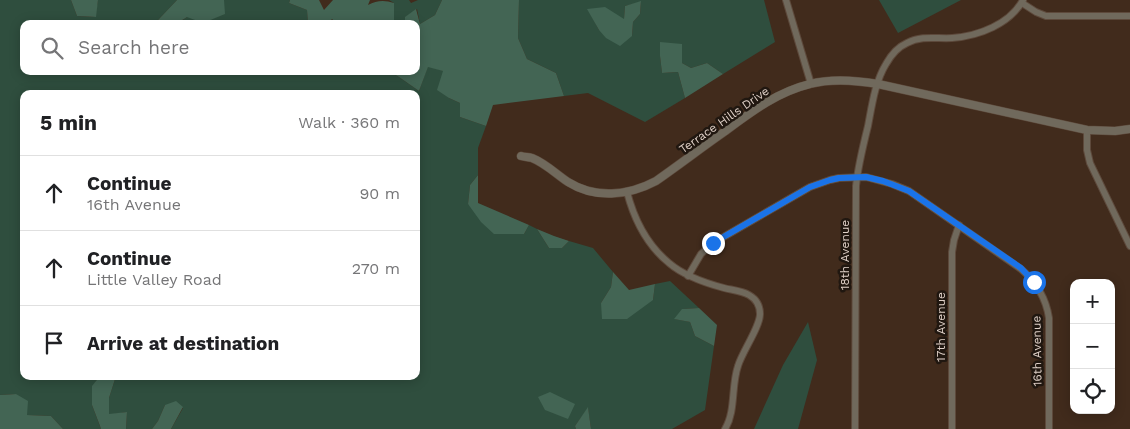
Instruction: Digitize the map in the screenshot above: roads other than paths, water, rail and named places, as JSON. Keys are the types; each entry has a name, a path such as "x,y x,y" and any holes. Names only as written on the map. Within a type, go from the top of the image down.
{"street":[{"path":"786,0 811,84"},
{"path":"1022,2 1036,12 1046,16 1130,16"},
{"name":"18th Avenue","path":"855,429 857,177 878,84 885,64 891,56 907,43 916,39 952,38 989,29 1006,19 1022,2"},
{"name":"Terrace Hills Drive","path":"521,156 531,158 569,182 586,190 605,194 637,190 656,181 768,101 788,91 811,84 838,80 878,84 1087,130 1115,131 1130,129"},
{"path":"1087,130 1087,150 1090,163 1130,246"},
{"name":"16th Avenue","path":"688,276 701,254 718,239 810,187 830,180 857,177 876,179 901,188 915,195 1021,268 1041,291 1049,318 1049,429"},
{"path":"627,192 636,219 652,246 669,264 688,276 746,294 754,298 759,308 758,323 737,369 731,414 725,429"},
{"name":"17th Avenue","path":"952,429 952,252 959,225"}]}
